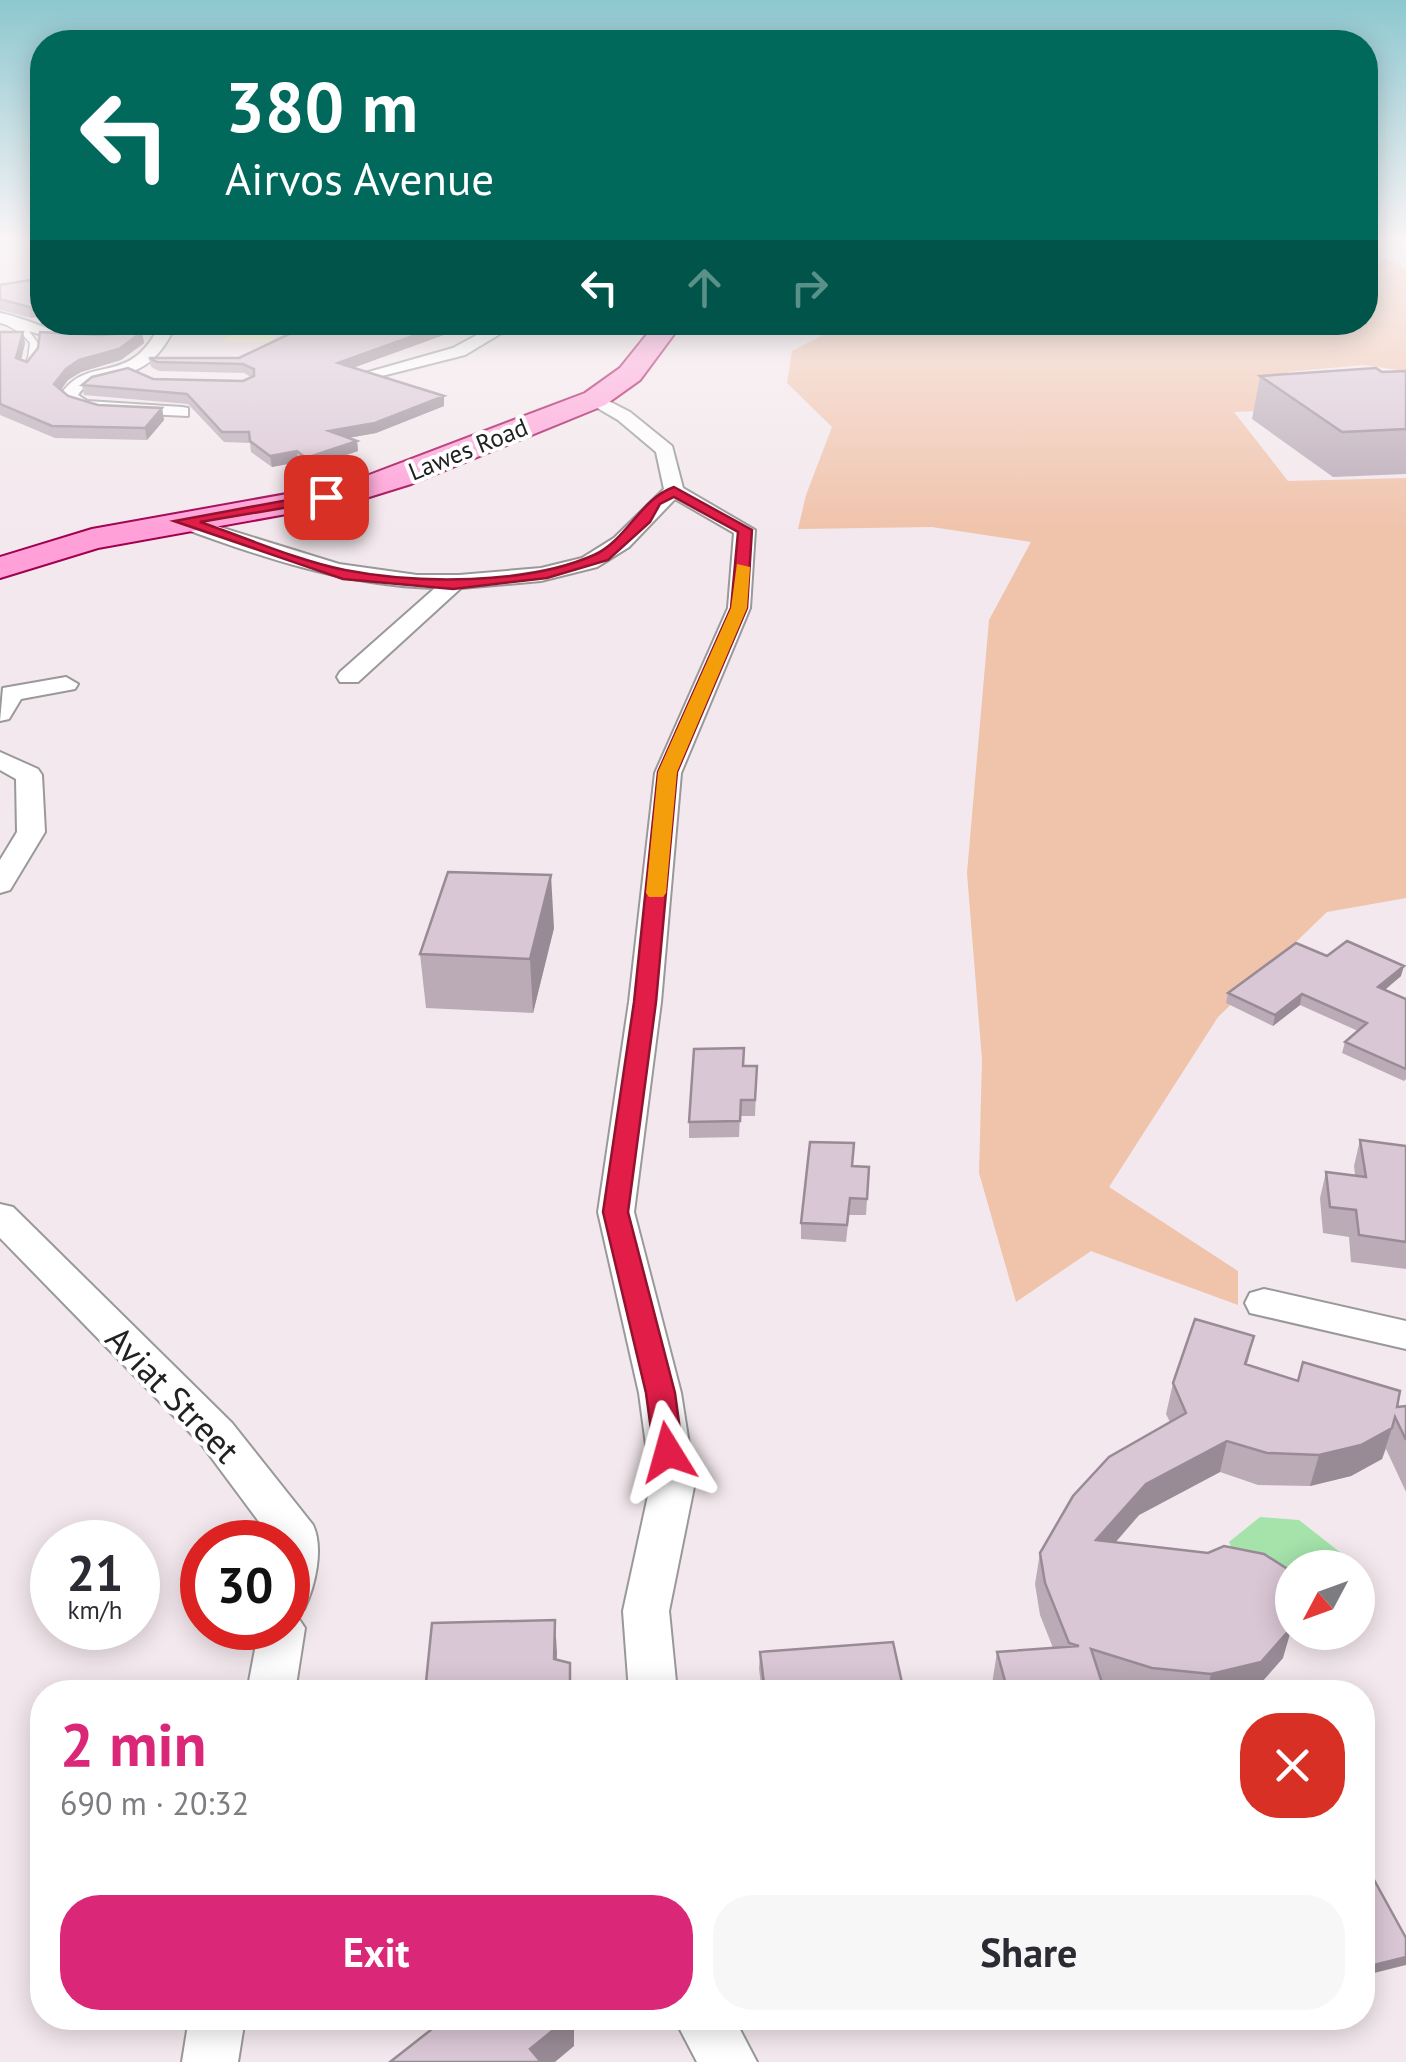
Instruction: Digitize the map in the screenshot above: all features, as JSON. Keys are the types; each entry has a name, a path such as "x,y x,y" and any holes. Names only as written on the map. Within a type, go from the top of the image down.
{"main road":[{"name":"Lawes Road","path":"0,568 92,538 353,492 594,399 630,374 653,337"}],"street":[{"path":"164,337 135,370 85,379 74,384 69,396 82,406 182,412"},
{"path":"366,375 458,352 485,337"},
{"path":"135,370 154,380"},
{"path":"594,399 624,416 665,450 674,491 745,530 739,608 668,772 645,1002 616,1212 660,1393 673,1482 646,1611 652,1680"},
{"path":"182,521 343,574 453,584 547,574 602,557 645,519 655,502 674,491"},
{"path":"348,677 453,584"},
{"path":"0,714 12,693 66,684"},
{"path":"0,760 29,775 32,832 0,884"},
{"name":"Aviat Street","path":"0,1216 217,1434 284,1520"},
{"path":"1264,1303 1406,1336"},
{"path":"274,1680 279,1650"},
{"path":"210,2062 216,2030"},
{"path":"709,2030 729,2062"}],"lane":[{"path":"27,368 36,356 37,346 30,337"}],"shaded area":[{"path":"226,337 275,337 269,342 222,341"},
{"path":"819,337 1406,337 1406,371 1363,365 1287,372 1338,395 1406,404 1234,412 1288,481 1406,478 1406,898 1327,912 1218,1017 1109,1187 1238,1271 1238,1305 1091,1251 1016,1302 979,1173 982,1060 967,873 989,620 1031,542 932,527 798,529 806,495 832,427 787,383 792,351"},
{"path":"1260,1517 1299,1520 1337,1550 1275,1550 1275,1591 1240,1567 1229,1542"}],"building":[{"path":"0,337 22,337 16,358 27,362 38,348 39,337 135,337 119,349 79,360 54,384 68,396 98,405 162,408 145,428 52,426 0,404"},
{"path":"282,337 410,337 338,363 444,396 375,423 329,431 357,441 306,458 297,451 270,456 250,441 249,432 222,432 187,394 82,385 92,377 128,368 153,379 243,381 254,376 254,369 243,364 157,362 149,358 239,358"},
{"path":"1376,368 1382,372 1406,371 1406,429 1342,432 1260,376"},
{"path":"448,872 551,875 530,959 420,954"},
{"path":"1347,941 1404,966 1378,987 1406,999 1406,1069 1345,1042 1367,1023 1302,994 1275,1015 1228,993 1296,943 1327,956"},
{"path":"744,1048 743,1066 757,1066 755,1100 741,1100 740,1121 689,1122 694,1049"},
{"path":"1360,1140 1406,1146 1406,1242 1359,1235 1356,1210 1330,1207 1326,1172 1366,1177"},
{"path":"810,1142 854,1143 852,1166 869,1167 867,1199 850,1198 847,1225 801,1223"},
{"path":"1195,1319 1254,1336 1245,1364 1298,1381 1303,1362 1400,1391 1397,1407 1406,1406 1406,1440 1395,1417 1392,1428 1361,1445 1319,1455 1267,1453 1227,1441 1146,1484 1096,1540 1208,1553 1224,1546 1264,1554 1275,1561 1275,1646 1261,1662 1211,1674 1152,1668 1091,1649 1101,1680 1005,1680 997,1652 1079,1646 1069,1643 1045,1583 1040,1553 1073,1496 1109,1457 1186,1413 1173,1383"},
{"path":"555,1620 554,1659 570,1663 570,1680 426,1680 432,1623"},
{"path":"893,1642 901,1680 764,1680 760,1652"},
{"path":"1375,1882 1406,1938 1406,1957 1375,1965"},
{"path":"431,2030 553,2030 530,2049 541,2062 390,2062"}],"slow traffic":[{"path":"656,893 668,772 739,608 742,567"}],"route":[{"path":"326,497 182,521 343,574 453,584 547,574 602,557 645,519 655,502 674,491 745,530 739,608 668,772 645,1002 616,1212 660,1393 668,1452"}]}
